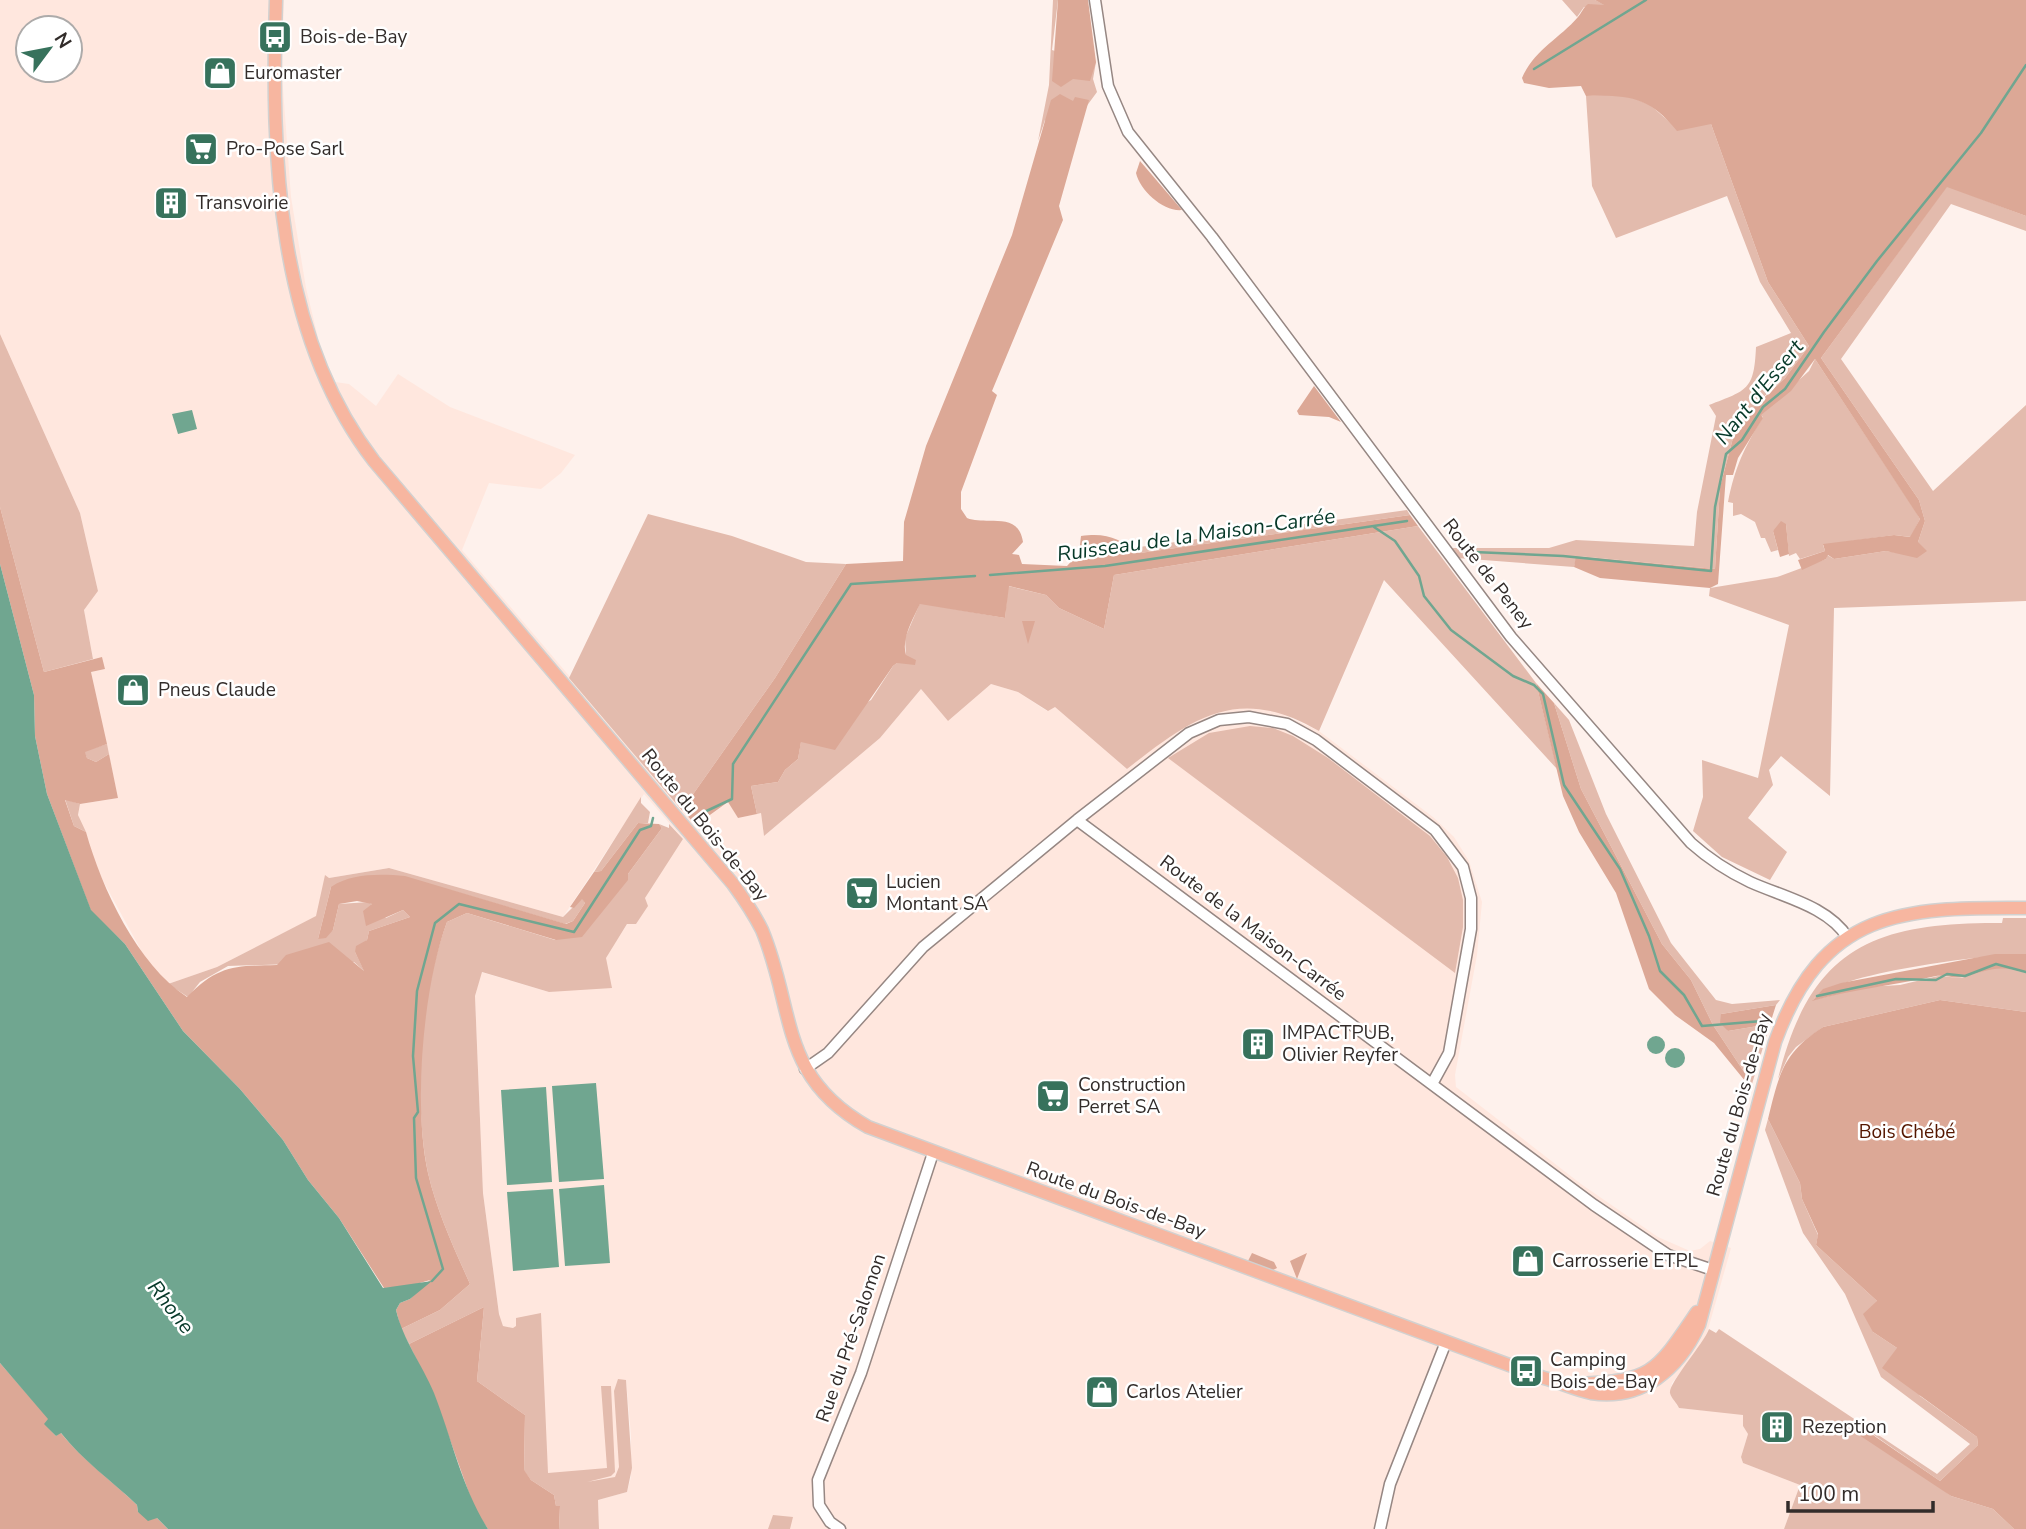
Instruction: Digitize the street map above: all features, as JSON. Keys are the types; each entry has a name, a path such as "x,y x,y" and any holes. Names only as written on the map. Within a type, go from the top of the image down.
{"main road":[{"name":"Route du Bois-de-Bay","path":"276,0 275,89 285,220 304,321 335,402 373,461 744,899 769,951 791,1037 805,1069 829,1100 853,1119 933,1153 1446,1342 1584,1391 1615,1394 1634,1390 1660,1377 1678,1362 1692,1341 1701,1320 1703,1303 1767,1067 1783,1018 1805,978 1830,951 1848,937"},
{"path":"1848,937 1885,919 1924,910 2026,908"}],"street":[{"name":"Route de Peney","path":"1095,0 1108,86 1128,132 1219,246 1511,637 1667,819 1699,851 1748,881 1832,917 1848,937"},
{"path":"805,1069 828,1053 923,947 1077,820 1189,733 1227,718 1259,717 1287,724 1317,740 1435,830 1458,858 1469,886 1471,929 1449,1053 1432,1084"},
{"name":"Route de la Maison-Carrée","path":"1077,820 1651,1245 1677,1259 1713,1270"},
{"name":"Rue du Pré-Salomon","path":"840,1529 830,1522 819,1505 818,1480 861,1373 933,1153"},
{"path":"1380,1529 1390,1484 1446,1342"}],"shaded area":[{"path":"0,0 284,0 282,75 291,197 306,288 320,346 335,382 349,384 376,406 398,374 450,407 575,455 561,473 541,489 489,483 462,550 696,825 729,802 738,818 761,813 764,836 880,738 921,689 948,721 991,684 1018,692 1047,711 1054,706 1127,769 1166,738 1210,713 1242,707 1273,710 1319,731 1433,817 1454,837 1469,861 1482,902 1477,955 1455,1075 1456,1087 1581,1184 1658,1237 1690,1251 1700,1249 1710,1241 1731,1248 1707,1333 1695,1355 1672,1383 1670,1394 1679,1408 1743,1414 1743,1426 1748,1434 1741,1457 1743,1463 1800,1485 1784,1529 599,1529 598,1500 627,1492 631,1477 631,1435 626,1380 618,1380 622,1471 606,1485 548,1483 513,1328 503,1326 499,1314 483,1193 475,996 481,972 549,992 609,982 605,958 683,839 644,794 563,917 389,868 329,878 317,916 217,967 168,984 148,963 96,868 78,815 80,804 118,798 91,672 105,669 102,658 93,659 84,610 98,591 80,513 0,334"},
{"path":"1053,0 1058,0 1052,50 1088,62 1096,62 1093,79 1097,92 1086,107 1080,126 1045,120 1038,141 1049,85"},
{"path":"1562,0 1595,0 1605,5 1584,7 1577,17"},
{"path":"1624,94 1650,105 1672,124 1711,124 1768,282 1809,346 1785,378 1760,400 1733,438 1720,487 1715,569 1577,556 1574,567 1457,558 1452,548 1549,548 1576,540 1694,546 1697,512 1716,416 1709,405 1733,396 1751,380 1756,347 1791,333 1760,282 1727,196 1616,238 1592,186 1586,96"},
{"path":"1947,186 2026,216 2026,231 1951,204 1841,359 1933,491 2026,405 2026,601 1834,608 1830,796 1781,756 1769,770 1773,785 1748,818 1787,852 1770,880 1722,857 1693,831 1703,797 1702,760 1758,778 1789,625 1709,596 1710,588 1777,577 1826,559 1827,555 1834,559 1886,551 1899,553 1918,542 1925,521 1919,500 1821,358"},
{"path":"0,334 80,513 98,591 84,610 93,659 44,672 0,507"},
{"path":"1815,359 1920,519 1911,537 1894,535 1823,545 1825,551 1800,559 1796,553 1789,556 1786,524 1773,531 1778,550 1771,552 1765,538 1761,538 1755,522 1741,514 1733,516 1733,503 1728,502 1734,478 1750,438 1763,417 1760,415 1809,371"},
{"path":"1407,510 1410,515 1140,553 1132,548"},
{"path":"648,514 732,536 806,562 846,564 775,678 689,800 679,807 569,678"},
{"path":"1418,526 1536,683 1557,769 1384,580 1319,731 1290,717 1264,710 1240,709 1217,713 1173,735 1127,769 1055,707 1048,711 1018,692 991,684 948,721 921,689 880,738 764,836 761,813 757,814 751,786 778,782 785,770 798,759 801,741 871,700 893,666 906,656 905,638 920,603 1005,618 1008,586 1046,595 1059,608 1104,629 1114,575"},
{"path":"1554,703 1569,720 1606,814 1671,943 1716,1000 1732,1004 1780,1000 1776,1005 1721,1014 1728,1031 1770,1024 1752,1084 1713,1025 1691,980 1662,944 1581,789"},
{"path":"1250,726 1273,728 1293,736 1328,758 1430,836 1447,857 1458,878 1463,900 1463,927 1455,973 1168,758 1209,733"},
{"path":"107,744 109,754 96,762 87,758 84,751"},
{"path":"641,797 641,803 650,812 648,823 638,823 601,871 594,872"},
{"path":"65,799 80,804 78,815 86,832 74,826"},
{"path":"659,824 669,828 669,824 683,839 645,898 648,906 636,924 627,924 606,958 612,988 549,992 482,972 475,996 483,1193 499,1314 503,1326 513,1328 516,1326 516,1318 541,1313 548,1473 607,1468 601,1386 611,1386 615,1472 611,1476 587,1482 615,1477 619,1467 614,1391 618,1379 626,1380 632,1468 627,1492 598,1500 599,1529 559,1529 560,1507 556,1506 554,1495 531,1480 524,1471 525,1415 477,1381 484,1307 409,1344 401,1329 440,1310 470,1284 441,1216 428,1173 423,1144 421,1080 426,1012 438,949 447,922 467,913 555,940 628,874 662,828"},
{"path":"389,868 563,917 582,898 585,903 573,921 565,924 450,890 331,887 318,939 333,930 339,904 369,902 386,918 403,910 410,917 369,931 367,940 355,952 365,972 354,962 228,966 200,982 188,997 168,984 217,967 316,916 325,875 329,878"},
{"path":"2003,918 2026,918 2026,954 1948,961 1879,974 1826,990 1813,1000 1866,987 1900,985 1938,976 1961,978 1998,966 2026,973 2026,1012 1940,1000 1823,1027 1796,1047 1778,1079 1792,1034 1809,999 1829,971 1854,951 1884,937 1918,928 2002,923"},
{"path":"1768,1119 1800,1183 1802,1199 1818,1235 1816,1245 1877,1301 1873,1332 1897,1348 1920,1396 1977,1437 1978,1445 1940,1481 1858,1424 1951,1496 1993,1509 2014,1529 1784,1529 1800,1485 1743,1463 1741,1457 1748,1434 1743,1426 1743,1415 1679,1408 1672,1397 1671,1388 1709,1329 1716,1333 1719,1329 1937,1474 1970,1444 1881,1377 1845,1294 1803,1233 1765,1130"},
{"path":"773,1515 793,1517 790,1529 768,1529"}],"green space":[{"path":"1058,0 1088,0 1096,62 1090,81 1073,79 1061,87 1052,81"},
{"path":"1595,0 2026,0 2026,216 1947,187 1821,358 1919,500 1925,521 1918,542 1927,551 1917,558 1886,551 1834,559 1828,555 1826,559 1802,570 1798,560 1825,551 1823,544 1894,535 1910,537 1920,519 1815,359 1791,391 1761,415 1763,418 1738,458 1733,475 1726,475 1718,584 1710,588 1600,578 1574,567 1576,556 1715,569 1720,487 1733,438 1755,406 1785,378 1809,346 1768,282 1711,124 1677,131 1657,111 1637,100 1614,96 1586,96 1581,86 1549,88 1524,83 1522,78 1533,60 1571,25 1588,4 1604,5"},
{"path":"1060,94 1073,101 1075,97 1089,100 1059,206 1063,220 992,391 997,395 961,492 961,509 967,518 1008,522 1015,526 1023,542 1012,554 1019,555 1022,564 1067,566 1079,553 1081,536 1112,538 1140,553 1410,515 1418,526 1114,575 1104,629 1059,608 1046,595 1009,586 1005,618 920,604 905,642 906,655 916,660 915,665 897,663 893,666 835,750 801,742 798,759 785,770 778,782 751,786 757,814 738,818 728,802 696,825 679,807 689,800 775,678 846,564 903,561 904,522 926,446 1012,235 1051,100"},
{"path":"1140,161 1182,210 1161,204 1142,187 1136,173"},
{"path":"1314,386 1341,422 1329,417 1299,415 1297,411"},
{"path":"0,507 44,672 102,657 105,669 91,672 107,744 85,752 87,758 96,762 109,754 118,798 80,804 65,800 74,826 86,832 101,877 137,945 169,983 187,997 208,979 228,969 277,965 286,955 329,942 364,971 355,952 356,946 367,940 369,931 410,917 403,910 366,926 363,911 372,904 357,901 339,904 333,930 326,938 318,939 331,887 357,877 405,876 566,924 573,921 585,903 582,899 574,908 570,907 594,872 601,871 638,823 659,824 662,828 628,874 628,880 582,937 556,940 467,913 447,922 426,1012 421,1114 428,1173 436,1202 470,1284 440,1310 401,1329 396,1310 400,1303 410,1299 430,1280 406,1287 384,1288 339,1218 308,1180 283,1140 240,1089 183,1031 125,944 91,911 47,794 35,736 34,695 0,564"},
{"path":"1781,521 1786,524 1789,554 1780,557 1773,531"},
{"path":"1022,621 1035,621 1028,644"},
{"path":"1536,683 1554,703 1581,789 1662,944 1691,980 1713,1025 1752,1084 1750,1087 1714,1043 1675,1015 1649,989 1616,893 1579,832 1563,796"},
{"path":"1995,954 2026,954 2026,973 2000,968 1960,977 1936,976 1812,1001 1823,989 1841,983"},
{"name":"Bois Chébé","path":"1940,1000 2026,1012 2026,1529 2014,1529 1993,1509 1951,1496 1853,1431 1857,1424 1940,1481 1978,1445 1977,1437 1882,1368 1897,1348 1873,1332 1863,1314 1877,1301 1816,1245 1818,1234 1802,1199 1800,1183 1768,1119 1785,1066 1799,1046 1823,1027"},
{"path":"1776,1005 1770,1024 1728,1031 1720,1023 1721,1014"},
{"path":"1252,1253 1274,1262 1277,1268 1273,1270 1248,1261"},
{"path":"1307,1253 1297,1279 1290,1261"},
{"path":"484,1307 477,1381 525,1415 524,1470 531,1480 554,1495 556,1506 560,1506 559,1529 488,1529 475,1510 434,1395 409,1344"},
{"path":"0,1363 49,1419 45,1424 56,1436 60,1432 87,1461 137,1505 138,1512 157,1518 168,1529 0,1529"}],"water":[{"path":"192,410 197,429 178,434 172,414"},
{"name":"Rhone","path":"0,564 34,695 35,736 47,794 91,910 125,944 183,1031 240,1089 283,1140 308,1180 339,1218 383,1288 432,1281 410,1299 400,1303 396,1310 403,1332 434,1393 471,1497 488,1529 168,1529 157,1518 148,1521 138,1512 137,1505 61,1433 56,1436 44,1424 48,1419 0,1363"},
{"path":"1656,1036 1662,1039 1665,1045 1662,1051 1656,1054 1650,1051 1647,1045 1650,1039"},
{"path":"1675,1048 1682,1051 1685,1058 1682,1065 1675,1068 1668,1065 1665,1058 1668,1051"},
{"path":"596,1083 604,1179 559,1182 552,1086"},
{"path":"546,1087 552,1182 507,1185 501,1090"},
{"path":"604,1185 610,1263 565,1266 559,1189"},
{"path":"553,1189 559,1267 513,1271 507,1192"}],"waterway":[{"path":"1534,69 1646,0"},
{"name":"Nant d'Essert","path":"1474,552 1563,556 1711,571 1715,507 1726,454 1742,440 1763,407 1785,389 1877,261 1981,133 2026,65"},
{"name":"Ruisseau de la Maison-Carrée","path":"990,575 1105,566 1407,521"},
{"path":"1374,527 1395,541 1419,576 1424,596 1451,630 1513,676 1534,685 1543,694 1564,785 1620,869 1649,936 1660,971 1684,995 1702,1026 1762,1021"},
{"name":"Ruisseau de la Maison-Carrée","path":"698,815 732,799 733,764 851,584 975,576"},
{"name":"Ruisseau de la Maison-Carrée","path":"432,1281 443,1269 416,1178 414,1118 418,1112 413,1056 417,991 435,923 459,904 574,932 640,830 651,826 653,818"},
{"path":"1817,996 1896,979 1936,980 1947,974 1965,976 1996,964 2026,972"}],"place":[{"name":"Bois-de-Bay","path":"275,37"},
{"name":"Euromaster","path":"220,73"},
{"name":"Pro-Pose Sarl","path":"201,149"},
{"name":"Transvoirie","path":"171,203"},
{"name":"Pneus Claude","path":"133,690"},
{"name":"Lucien Montant SA","path":"862,893"},
{"name":"IMPACTPUB, Olivier Reyfer","path":"1258,1044"},
{"name":"Construction Perret SA","path":"1053,1096"},
{"name":"Carrosserie ETPL","path":"1528,1261"},
{"name":"Camping Bois-de-Bay","path":"1526,1371"},
{"name":"Carlos Atelier","path":"1102,1392"},
{"name":"Rezeption","path":"1777,1427"}]}
